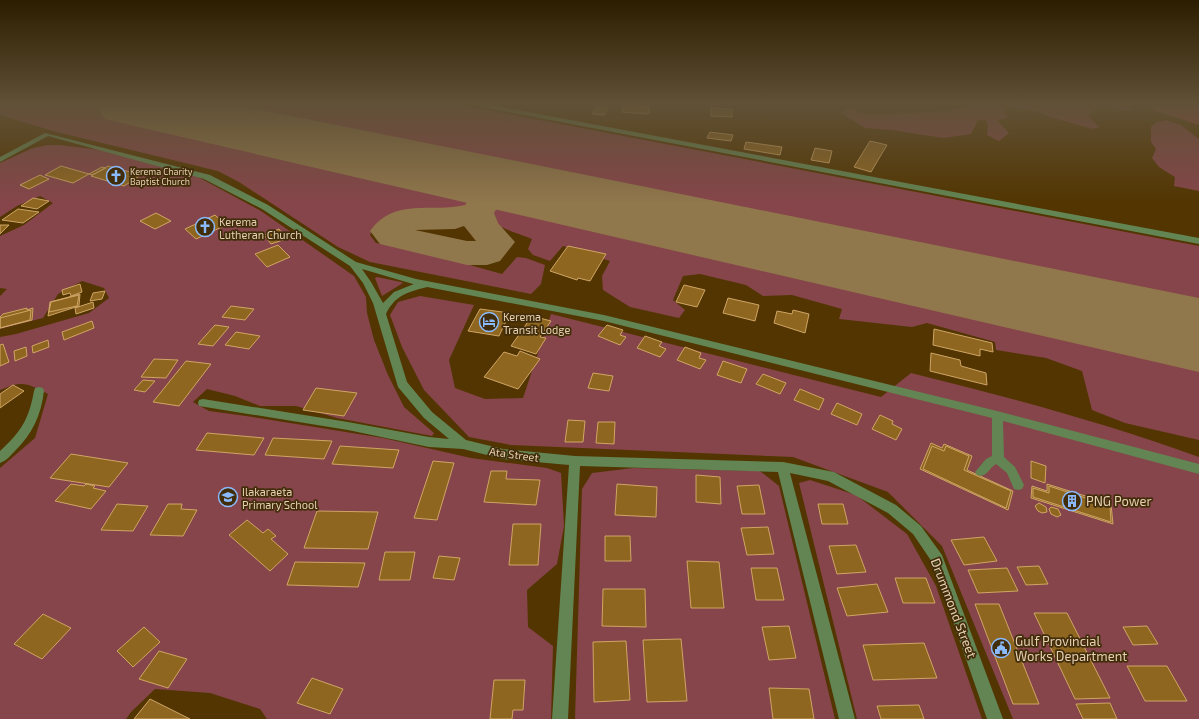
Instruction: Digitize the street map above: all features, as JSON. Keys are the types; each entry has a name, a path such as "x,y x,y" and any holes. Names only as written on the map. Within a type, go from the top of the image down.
{"street":[{"path":"0,160 41,138"},
{"path":"60,138 207,177 265,207 352,264 430,284 604,318 996,414 1199,469"},
{"path":"654,138 1199,241"},
{"name":"Ata Street","path":"352,264 367,282 378,303 402,384 428,415 463,444 502,454 575,461 783,467"},
{"path":"381,315 390,299 400,292 410,287 430,284"},
{"path":"0,458 25,435 37,409 39,391"},
{"path":"203,403 348,426 429,442 463,444"},
{"path":"996,414 998,459 1011,470 1018,486"},
{"path":"981,472 990,462 998,459"},
{"path":"560,719 575,461"},
{"path":"783,467 847,719"},
{"name":"Drummond Street","path":"783,467 830,476 892,509 917,530 937,558 995,719"}],"shaded area":[{"path":"80,138 262,138 453,181 469,187 472,195 464,206 445,211 398,213 387,217 378,224 370,235 376,243 405,247 502,274 517,257 526,258 545,265 541,284 531,294 370,262 338,247 239,182 218,171"},
{"path":"325,138 632,138 1199,246 1199,325 451,164"},
{"path":"992,138 1003,138 999,141"},
{"path":"1151,138 1197,138 1199,139 1199,191 1174,186 1175,177 1159,167 1152,158 1156,149 1151,142"},
{"path":"47,145 101,150 198,177 261,211 354,276 366,297 367,313 374,340 388,375 404,407 434,433 432,436 337,418 296,406 260,406 235,396 207,389 193,402 209,411 383,438 471,458 547,468 561,473 564,526 557,564 527,590 528,627 553,646 551,719 267,719 260,709 210,693 155,689 131,712 126,719 0,719 0,468 35,438 48,394 35,387 25,384 14,385 0,390 0,337 16,334 89,313 109,298 104,288 82,281 58,294 43,318 0,329 0,296 7,289 0,288 0,236 24,225 53,203 40,196 17,206 0,217 0,163 33,148"},
{"path":"508,197 524,197 562,205 1199,346 1199,440 1125,423 1092,410 1082,371 1046,358 996,350 995,342 927,323 912,327 839,319 842,309 792,295 763,296 746,285 700,274 683,276 673,300 685,310 679,318 630,307 603,290 602,276 610,261 563,246 550,261 533,255 528,249 532,239 495,224 490,219 488,214 490,208 498,201"},
{"path":"377,277 403,283 382,296 375,278"},
{"path":"420,296 474,305 449,360 455,388 485,399 523,398 551,314 881,397 911,373 1056,411 1199,457 1199,719 1013,719 942,546 888,492 793,457 511,445 469,437 424,390 402,347 390,315 398,302"},
{"path":"633,468 760,471 779,486 835,719 575,719 582,489 592,473"},
{"path":"810,480 856,495 907,534 936,586 982,719 857,719 799,483"}],"building":[{"path":"707,138 732,138 731,141"},
{"path":"870,141 887,145 871,172 854,167"},
{"path":"746,142 782,147 780,155 744,149"},
{"path":"815,148 832,151 829,163 811,160"},
{"path":"61,166 89,174 73,183 45,175"},
{"name":"Kerema Charity Baptist Church","path":"108,166 141,175 124,186 91,176"},
{"path":"102,167 106,168 92,175 89,174"},
{"path":"40,175 49,179 29,189 20,185"},
{"path":"33,198 49,201 37,209 21,206"},
{"path":"18,209 39,212 23,223 2,220"},
{"path":"156,213 171,221 155,229 140,221"},
{"name":"Kerema Lutheran Church","path":"215,215 226,225 196,239 185,229"},
{"path":"0,225 9,225 0,234"},
{"path":"279,229 286,239 271,244 264,235"},
{"path":"278,245 290,257 267,267 255,254"},
{"path":"568,246 606,254 590,281 578,278 577,280 550,271"},
{"path":"80,284 82,292 71,296 70,293 63,295 62,290"},
{"path":"684,285 705,290 697,307 676,302"},
{"path":"105,291 102,299 90,301 93,293"},
{"path":"80,294 79,306 48,316 50,302"},
{"path":"79,295 77,306 49,312 51,302"},
{"path":"728,298 759,305 755,321 723,313"},
{"path":"93,302 94,308 76,314 75,308"},
{"path":"231,306 254,309 245,320 222,317"},
{"path":"27,308 27,310 33,308 32,320 0,328 0,317 3,314"},
{"name":"Kerema Transit Lodge","path":"480,309 510,313 499,336 468,331"},
{"path":"31,310 30,320 0,328 0,318"},
{"path":"793,310 809,314 805,333 774,323 777,311 792,314"},
{"path":"532,316 551,321 540,337 546,338 536,354 511,346"},
{"path":"92,321 94,328 64,340 62,332"},
{"path":"215,325 229,327 213,346 198,344"},
{"path":"607,325 623,330 620,335 626,337 620,345 598,336"},
{"path":"934,329 992,343 993,352 980,349 980,356 933,345"},
{"path":"236,332 260,336 249,349 225,345"},
{"path":"645,336 662,342 659,346 666,349 660,357 637,348"},
{"path":"48,340 49,347 33,353 32,346"},
{"path":"3,344 9,362 0,366 0,345"},
{"path":"26,347 27,356 15,361 14,351"},
{"path":"685,347 701,353 699,358 706,360 700,369 677,360"},
{"path":"520,351 540,359 518,389 484,377 504,352 517,356"},
{"path":"931,353 960,360 961,366 986,373 987,385 930,371"},
{"path":"154,359 178,360 166,378 141,377"},
{"path":"186,361 211,364 179,406 153,402"},
{"path":"723,361 747,369 741,383 717,375"},
{"path":"593,373 613,376 609,391 588,388"},
{"path":"763,374 786,383 780,394 756,384"},
{"path":"143,380 155,381 145,392 134,390"},
{"path":"13,385 24,391 0,408 0,394"},
{"path":"316,388 357,393 344,416 303,410"},
{"path":"800,389 824,399 819,410 794,400"},
{"path":"837,403 862,414 857,425 831,414"},
{"path":"880,415 893,421 892,424 902,429 896,440 872,429"},
{"path":"568,420 585,421 583,442 565,442"},
{"path":"598,422 615,422 614,444 596,443"},
{"path":"207,433 264,438 254,455 196,450"},
{"path":"273,438 332,441 324,459 265,455"},
{"path":"931,443 942,448 944,444 972,456 967,470 1013,491 1008,510 920,469"},
{"path":"340,446 399,450 393,468 332,464"},
{"path":"932,446 944,451 946,446 969,456 964,470 1011,491 1006,508 923,469"},
{"path":"71,454 128,463 109,487 50,478"},
{"path":"433,461 454,463 437,520 414,518"},
{"path":"1031,461 1046,466 1045,483 1031,478"},
{"path":"491,471 507,471 506,479 540,480 536,505 484,502"},
{"path":"696,475 720,477 721,504 696,502"},
{"path":"71,484 84,486 86,484 95,486 93,488 106,491 91,509 55,501"},
{"path":"617,484 657,487 656,517 615,515"},
{"name":"PNG Power","path":"1047,484 1111,504 1113,524 1031,498 1032,486 1047,491"},
{"path":"759,485 765,514 742,514 737,486"},
{"name":"PNG Power","path":"1049,486 1110,506 1111,522 1033,497 1033,488 1049,493"},
{"path":"1039,503 1046,507 1047,512 1042,513 1038,511 1035,506"},
{"path":"117,504 148,506 133,531 101,530"},
{"path":"168,504 182,504 181,509 197,510 183,536 150,535"},
{"path":"818,504 843,504 848,524 822,524"},
{"path":"1051,507 1058,509 1061,515 1057,517 1051,514 1049,509"},
{"path":"317,511 378,512 368,549 304,548"},
{"path":"247,520 263,533 268,529 276,536 271,539 288,554 270,571 229,535"},
{"path":"513,524 541,524 538,565 509,565"},
{"path":"768,527 774,554 747,555 741,528"},
{"path":"605,536 630,536 631,561 605,561"},
{"path":"984,537 997,561 964,565 951,540"},
{"path":"856,545 866,572 837,574 829,546"},
{"path":"385,552 415,552 410,580 379,580"},
{"path":"439,556 460,558 454,580 433,578"},
{"path":"687,561 719,562 724,608 691,608"},
{"path":"295,562 365,563 358,587 287,585"},
{"path":"1039,566 1048,584 1026,585 1017,567"},
{"path":"751,568 777,568 784,600 756,600"},
{"path":"1007,568 1018,591 978,593 968,570"},
{"path":"895,578 926,578 935,603 903,603"},
{"path":"877,584 888,612 847,616 837,588"},
{"path":"603,589 645,589 646,627 602,626"},
{"path":"975,604 999,604 1039,704 1013,704"},
{"path":"1034,613 1067,613 1110,698 1075,699"},
{"path":"43,614 71,628 42,659 14,644"},
{"path":"789,626 796,658 769,660 762,627"},
{"path":"1147,626 1158,644 1133,645 1123,627"},
{"path":"144,627 160,642 133,667 117,651"},
{"path":"681,639 687,701 647,702 643,640"},
{"path":"626,641 630,700 594,702 593,642"},
{"path":"924,643 937,678 873,680 863,645"},
{"path":"159,651 187,659 168,688 139,679"},
{"path":"1127,666 1167,666 1187,701 1145,701"},
{"path":"312,678 343,689 330,714 297,703"},
{"path":"494,680 525,680 523,710 513,710 512,719 490,719"},
{"path":"769,688 809,689 814,719 773,719"},
{"path":"150,699 190,719 134,719"},
{"path":"1110,703 1117,719 1083,719 1076,704"},
{"path":"919,705 924,719 881,719 877,706"}],"taxiway":[{"path":"477,213 496,183"},
{"path":"477,213 482,227 497,242 487,253 467,253 393,236 388,231 409,218 455,218 477,213"}],"runway":[{"path":"285,138 1199,335"}],"place":[{"name":"Kerema Charity Baptist Church","path":"116,176"},
{"name":"Kerema Lutheran Church","path":"205,227"},
{"name":"Kerema Transit Lodge","path":"489,322"},
{"name":"Ilakaraeta Primary School","path":"228,497"},
{"name":"PNG Power","path":"1072,501"},
{"name":"Gulf Provincial Works Department","path":"1001,648"}]}
